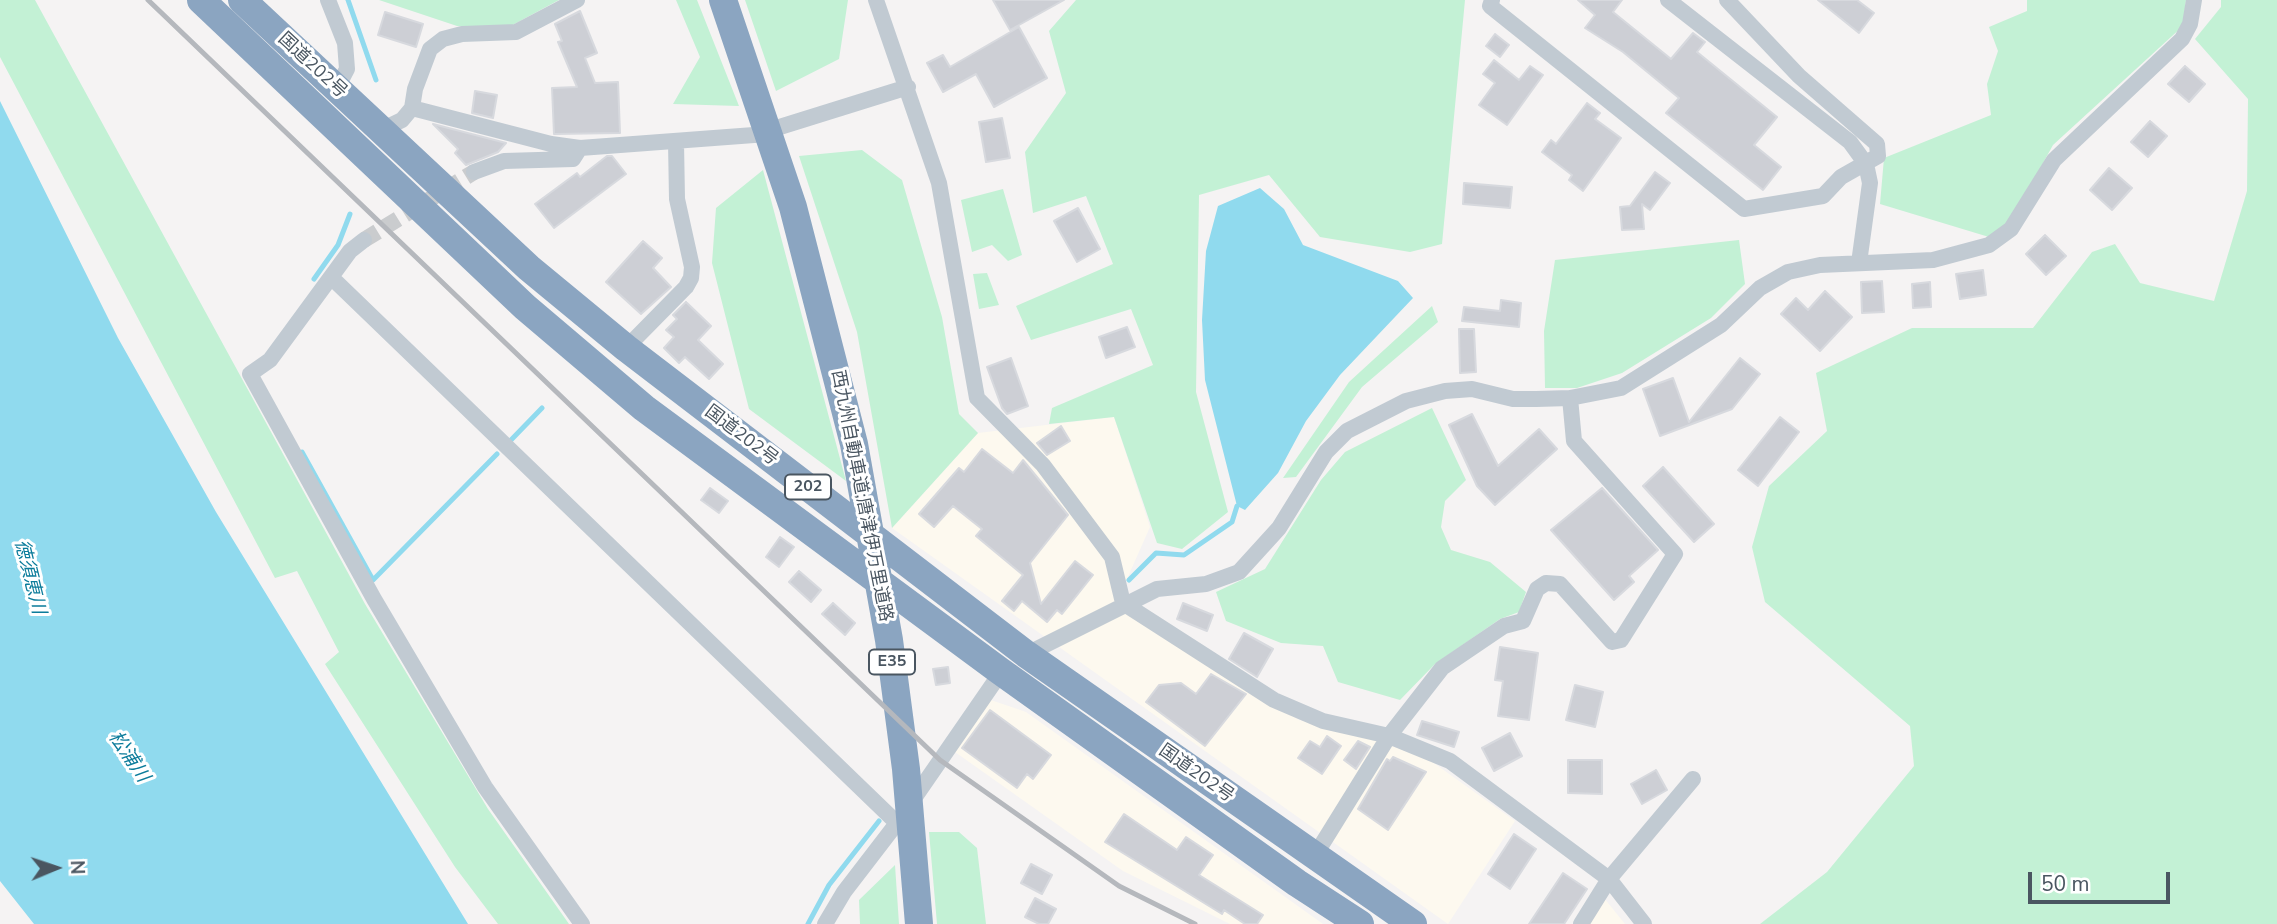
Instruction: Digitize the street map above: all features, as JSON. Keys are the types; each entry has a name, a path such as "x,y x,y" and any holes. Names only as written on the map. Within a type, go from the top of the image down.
{"highway":[{"name":"国道202号","path":"201,0 525,306 644,408 1000,671 1297,883 1360,924"},
{"name":"国道202号","path":"242,0 528,268 626,348 1026,654 1413,924"},
{"name":"西九州自動車道;唐津伊万里道路","path":"723,0 793,207 854,444 889,640 919,924"}],"street":[{"path":"328,0 345,43 347,69 337,88"},
{"path":"359,152 380,128 402,120 412,108 415,89 430,49 443,39 462,34 516,32 577,0"},
{"path":"876,0 939,183 977,398 1042,465 1112,557 1123,604 1274,700 1323,721 1389,736 1450,761 1609,879 1644,924"},
{"path":"1492,0 1490,6 1744,209 1823,196 1841,177 1878,156 1877,145 1799,76 1727,0"},
{"path":"1668,0 1850,142 1866,163 1870,183 1859,263"},
{"path":"825,924 844,892 897,822 1000,671 1026,654 1157,589 1206,583 1239,572 1279,528 1326,452 1347,431 1406,401 1445,391 1472,389 1513,399 1570,398 1621,388 1721,325 1760,288 1788,272 1820,265 1933,260 1989,245 2011,229 2054,160 2182,39 2190,24 2194,0"},
{"path":"412,108 551,144 580,148 754,135 819,118 908,87"},
{"path":"626,348 687,287 691,278 692,267 677,199 676,142"},
{"path":"474,172 504,161 573,159 580,148"},
{"path":"364,240 350,251 270,359 250,374 374,599 485,787 582,924"},
{"path":"331,277 897,822"},
{"path":"1314,857 1389,736 1443,668 1504,626 1523,621 1537,589 1546,583 1560,584 1612,642 1621,640 1675,554 1574,441 1570,398"},
{"path":"1581,924 1609,879 1693,779"}],"shaded area":[{"path":"1114,417 1150,527 1115,606 1299,720 1369,737 1431,761 1515,821 1448,924 892,528 978,433"},
{"path":"988,699 1026,712 1323,924 1230,924 1123,871 955,752"},
{"path":"1604,898 1625,924 1587,924"}],"green space":[{"path":"0,0 35,0 365,604 488,809 569,924 498,924 455,867 325,664 339,652 297,571 275,578 0,57"},
{"path":"379,0 559,0 507,28 457,26"},
{"path":"676,0 697,0 739,106 673,104 700,57"},
{"path":"745,0 848,0 839,59 776,91"},
{"path":"1076,0 1465,0 1442,244 1410,252 1320,237 1269,175 1199,195 1196,392 1228,512 1182,549 1157,543 1114,417 1049,424 1052,408 1153,365 1131,309 1031,340 1016,306 1113,264 1086,196 1033,213 1025,152 1066,93 1049,31"},
{"path":"2027,0 2186,0 2183,26 2053,145 2011,221 1989,237 1880,204 1884,158 1991,115 1987,84 1998,51 1989,27 2027,11"},
{"path":"2221,0 2277,0 2277,924 1760,924 1827,872 1914,766 1910,726 1765,602 1752,547 1769,486 1827,431 1816,373 1912,328 2033,328 2092,252 2115,244 2140,283 2214,301 2247,191 2248,99 2195,39 2221,7"},
{"path":"862,150 902,180 942,317 959,414 978,433 892,528 857,332 799,156"},
{"path":"763,170 846,481 749,409 712,263 716,208"},
{"path":"1003,189 1022,255 1008,261 992,245 972,252 961,200"},
{"path":"1739,240 1745,284 1711,318 1622,373 1577,388 1545,388 1544,331 1555,260"},
{"path":"987,273 999,305 979,309 973,274"},
{"path":"1432,306 1438,322 1362,387 1296,477 1283,478 1349,382"},
{"path":"1432,408 1466,480 1445,501 1441,527 1451,550 1490,562 1526,592 1519,612 1500,619 1435,664 1400,700 1338,682 1323,646 1281,643 1226,621 1216,592 1265,569 1321,480 1345,452"},
{"path":"929,832 959,832 977,848 986,924 937,924"},
{"path":"895,865 899,924 860,924 859,900"}],"water":[{"path":"0,101 118,338 216,512 468,924 34,924 0,881"},
{"path":"1260,188 1284,209 1303,245 1398,281 1413,298 1340,375 1306,421 1278,473 1245,510 1237,506 1205,380 1202,320 1206,251 1218,206"}],"building":[{"path":"993,0 1064,0 1010,30"},
{"path":"1578,0 1622,0 1613,12 1671,59 1693,33 1705,42 1697,52 1777,117 1754,145 1781,167 1763,190 1666,113 1679,98 1623,52 1585,28 1595,15"},
{"path":"1818,0 1857,0 1874,13 1859,33"},
{"path":"580,11 597,53 585,58 595,83 618,82 620,133 554,134 552,88 577,87 558,42 562,41 555,24"},
{"path":"385,12 423,24 416,47 378,35"},
{"path":"1019,27 1047,78 994,107 976,74 943,92 927,63 943,55 950,67"},
{"path":"1495,34 1509,45 1500,57 1486,46"},
{"path":"1494,60 1519,80 1530,66 1543,75 1507,125 1479,105 1495,83 1483,74"},
{"path":"2185,66 2205,84 2189,102 2168,84"},
{"path":"475,91 497,95 493,118 472,113"},
{"path":"1587,103 1600,113 1595,119 1621,138 1583,191 1569,180 1572,175 1542,152 1551,140 1556,144"},
{"path":"1002,118 1010,158 986,162 979,122"},
{"path":"2150,121 2167,136 2148,157 2131,142"},
{"path":"433,124 506,143 498,152 466,165 455,153 458,149"},
{"path":"607,156 612,156 626,174 554,228 535,204 577,173 580,177"},
{"path":"2109,168 2132,188 2112,210 2090,190"},
{"path":"1655,172 1670,183 1650,210 1642,204 1644,229 1622,230 1620,207 1630,206"},
{"path":"1464,183 1512,187 1510,208 1463,204"},
{"path":"1078,208 1100,249 1077,262 1054,221"},
{"path":"2045,235 2066,256 2046,275 2026,254"},
{"path":"643,241 662,258 653,268 671,287 641,314 606,282"},
{"path":"1983,270 1986,295 1960,299 1956,274"},
{"path":"1882,281 1884,312 1862,313 1861,282"},
{"path":"1930,282 1931,307 1913,308 1912,284"},
{"path":"1825,291 1852,317 1820,351 1781,314 1796,298 1808,310"},
{"path":"1501,300 1521,303 1519,327 1462,321 1464,307 1500,311"},
{"path":"686,302 711,326 698,340 723,364 709,379 685,357 679,363 664,348 674,337 666,330 677,319 673,315"},
{"path":"1127,327 1135,347 1106,358 1099,337"},
{"path":"1459,329 1474,329 1476,372 1460,373"},
{"path":"1011,358 1028,406 1007,414 1002,408 987,367"},
{"path":"1740,358 1760,374 1732,409 1660,436 1643,389 1673,378 1689,422"},
{"path":"1472,414 1498,466 1539,429 1557,449 1495,505 1477,486 1449,425"},
{"path":"1780,417 1799,432 1758,486 1738,470"},
{"path":"1061,426 1070,441 1047,455 1037,443"},
{"path":"982,449 1013,473 1023,460 1068,515 1030,563 1041,604 1075,561 1093,575 1062,614 1057,610 1047,622 1022,601 1014,611 1002,601 1023,575 976,536 982,529 953,506 934,527 919,514 959,468 964,472"},
{"path":"1663,467 1714,524 1694,542 1643,486"},
{"path":"710,488 728,501 719,513 701,500"},
{"path":"1602,488 1658,550 1629,576 1634,582 1614,600 1551,530"},
{"path":"780,537 794,547 779,567 766,557"},
{"path":"799,571 821,590 811,602 789,582"},
{"path":"833,603 855,623 845,635 822,614"},
{"path":"1183,603 1213,615 1207,631 1177,619"},
{"path":"1244,633 1273,649 1257,677 1229,659"},
{"path":"1500,647 1538,653 1529,720 1498,716 1503,681 1495,680"},
{"path":"948,667 950,683 936,685 933,669"},
{"path":"1211,674 1246,694 1205,746 1146,702 1159,685 1181,683 1196,694"},
{"path":"1575,685 1603,692 1595,727 1566,720"},
{"path":"990,710 1051,755 1033,779 1027,774 1017,788 962,748"},
{"path":"1422,721 1459,732 1454,747 1417,735"},
{"path":"1510,733 1522,756 1494,771 1482,748"},
{"path":"1327,736 1341,746 1322,774 1298,758 1310,741 1320,747"},
{"path":"1358,741 1370,747 1356,769 1344,760"},
{"path":"1393,757 1426,772 1388,830 1358,809 1387,759 1390,761"},
{"path":"1568,760 1602,760 1602,794 1568,793"},
{"path":"1656,770 1667,790 1642,804 1631,784"},
{"path":"1124,814 1177,850 1186,837 1213,855 1199,875 1263,915 1257,924 1245,924 1224,910 1222,914 1105,842"},
{"path":"1514,834 1536,849 1510,889 1488,874"},
{"path":"1031,864 1052,875 1042,894 1021,883"},
{"path":"1563,873 1587,889 1564,924 1529,924"},
{"path":"1035,898 1056,909 1048,924 1039,924 1025,917"}],"waterway":[{"path":"348,0 376,80"},
{"path":"314,279 338,245 350,214"},
{"path":"511,440 542,408"},
{"path":"302,452 373,580 497,454"},
{"path":"1129,580 1156,553 1184,555 1232,522 1237,506"},
{"path":"808,924 829,885 879,821"}],"tunnel":[{"path":"364,240 474,172"}],"railway":[{"path":"148,0 940,760 1119,886 1195,924"}],"water label":[{"name":"徳須恵川","path":"29,577"},
{"name":"松浦川","path":"128,757"}]}
